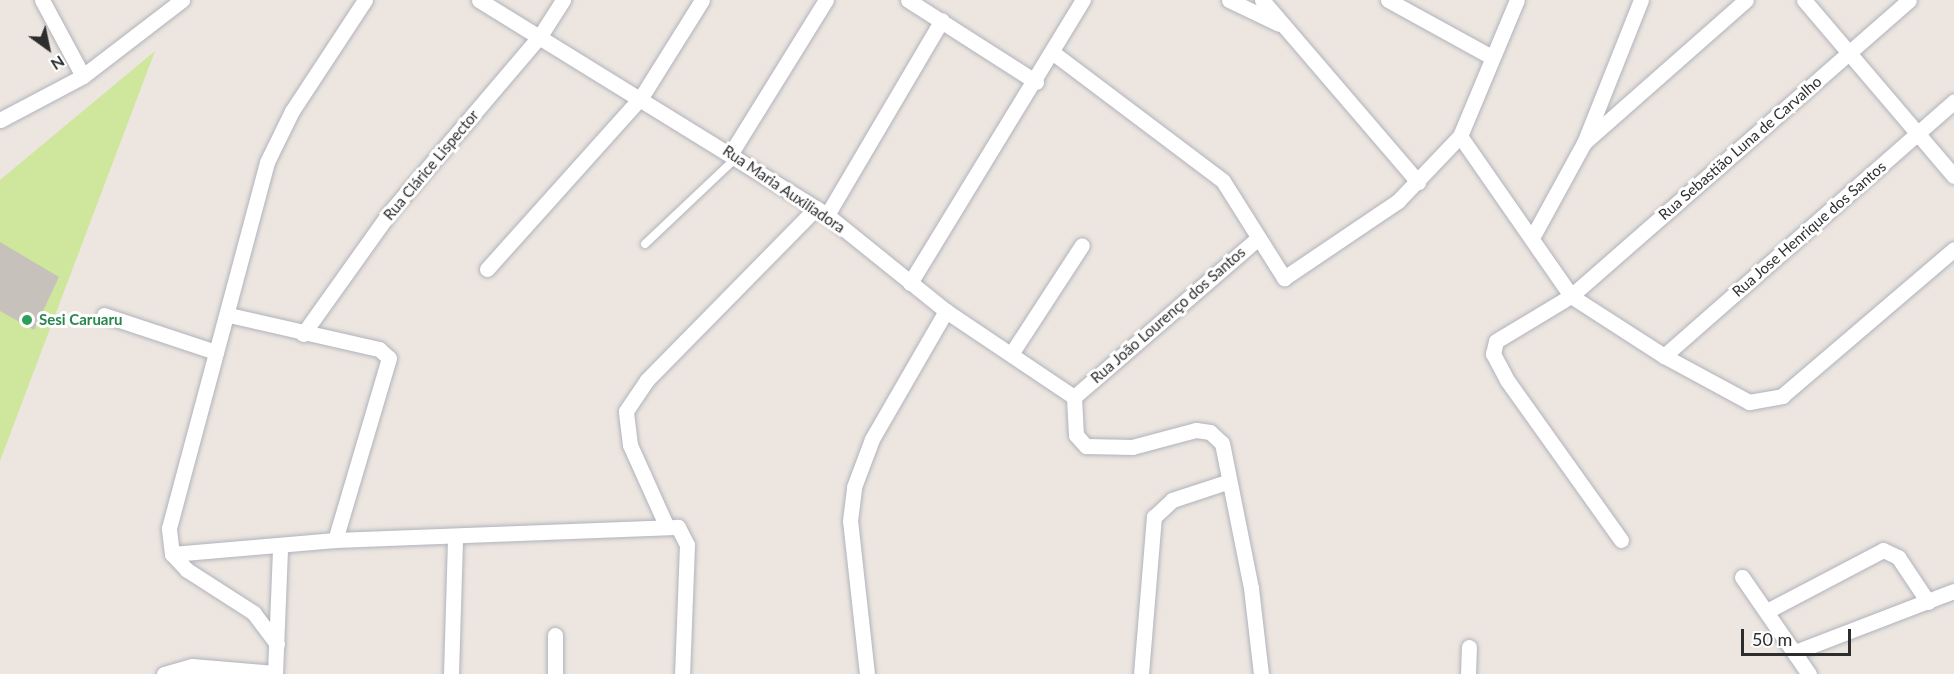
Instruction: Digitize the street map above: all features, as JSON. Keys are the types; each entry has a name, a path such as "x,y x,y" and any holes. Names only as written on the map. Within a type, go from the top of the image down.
{"street":[{"path":"42,0 83,76"},
{"path":"0,120 83,76 182,0"},
{"path":"277,644 254,613 187,570 172,554 172,509 216,352 229,315 254,198 278,136 365,0"},
{"name":"Rua Maria Auxiliadora","path":"479,0 642,96 822,211 946,311 1013,351 1074,397"},
{"name":"Rua Clárice Lispector","path":"303,334 390,212 540,36 563,0"},
{"path":"487,269 642,96 702,0"},
{"path":"734,155 826,0"},
{"path":"908,0 1036,82"},
{"path":"1229,0 1279,24"},
{"path":"1262,0 1279,24 1418,182 1460,136 1490,56 1517,0"},
{"path":"1388,0 1490,56"},
{"path":"1533,236 1584,143 1641,0"},
{"path":"1584,143 1746,0"},
{"path":"1804,0 1954,176"},
{"name":"Rua Sebastião Luna de Carvalho","path":"1621,540 1493,354 1503,336 1571,296 1909,0"},
{"path":"910,283 1036,82 1076,4"},
{"path":"666,525 630,445 626,411 647,380 822,211 942,20"},
{"path":"1052,52 1223,181 1256,240"},
{"name":"Rua Jose Henrique dos Santos","path":"1664,356 1954,101"},
{"path":"1460,136 1533,236 1571,296 1664,356 1749,402 1767,403 1954,249"},
{"name":"Rua João Lourenço dos Santos","path":"1074,397 1256,240 1281,277 1301,270 1418,182"},
{"path":"1013,351 1082,245"},
{"path":"867,674 851,532 854,487 872,439 946,311"},
{"path":"104,315 216,352"},
{"path":"229,315 303,334 379,349 389,358 335,540"},
{"path":"1074,397 1076,435 1086,446 1121,448 1196,430 1210,432 1222,443 1227,482 1251,588 1261,674"},
{"path":"1141,674 1154,517 1172,500 1227,482"},
{"path":"172,554 280,549 335,540 455,537 666,525 686,534 682,674"},
{"path":"451,674 455,537"},
{"path":"165,674 192,666 275,673 280,549"},
{"path":"1767,611 1882,550 1898,557 1928,602"},
{"path":"1742,577 1809,674"},
{"path":"1795,652 1954,591"},
{"path":"555,635 555,674"},
{"path":"1468,674 1469,647"}],"lane":[{"path":"645,244 734,155"}],"green space":[{"name":"Sesi Caruaru","path":"155,51 0,461 0,180"}],"building":[{"path":"0,242 59,277 34,330 0,311"}],"place":[{"name":"Sesi Caruaru","path":"27,320"}]}
